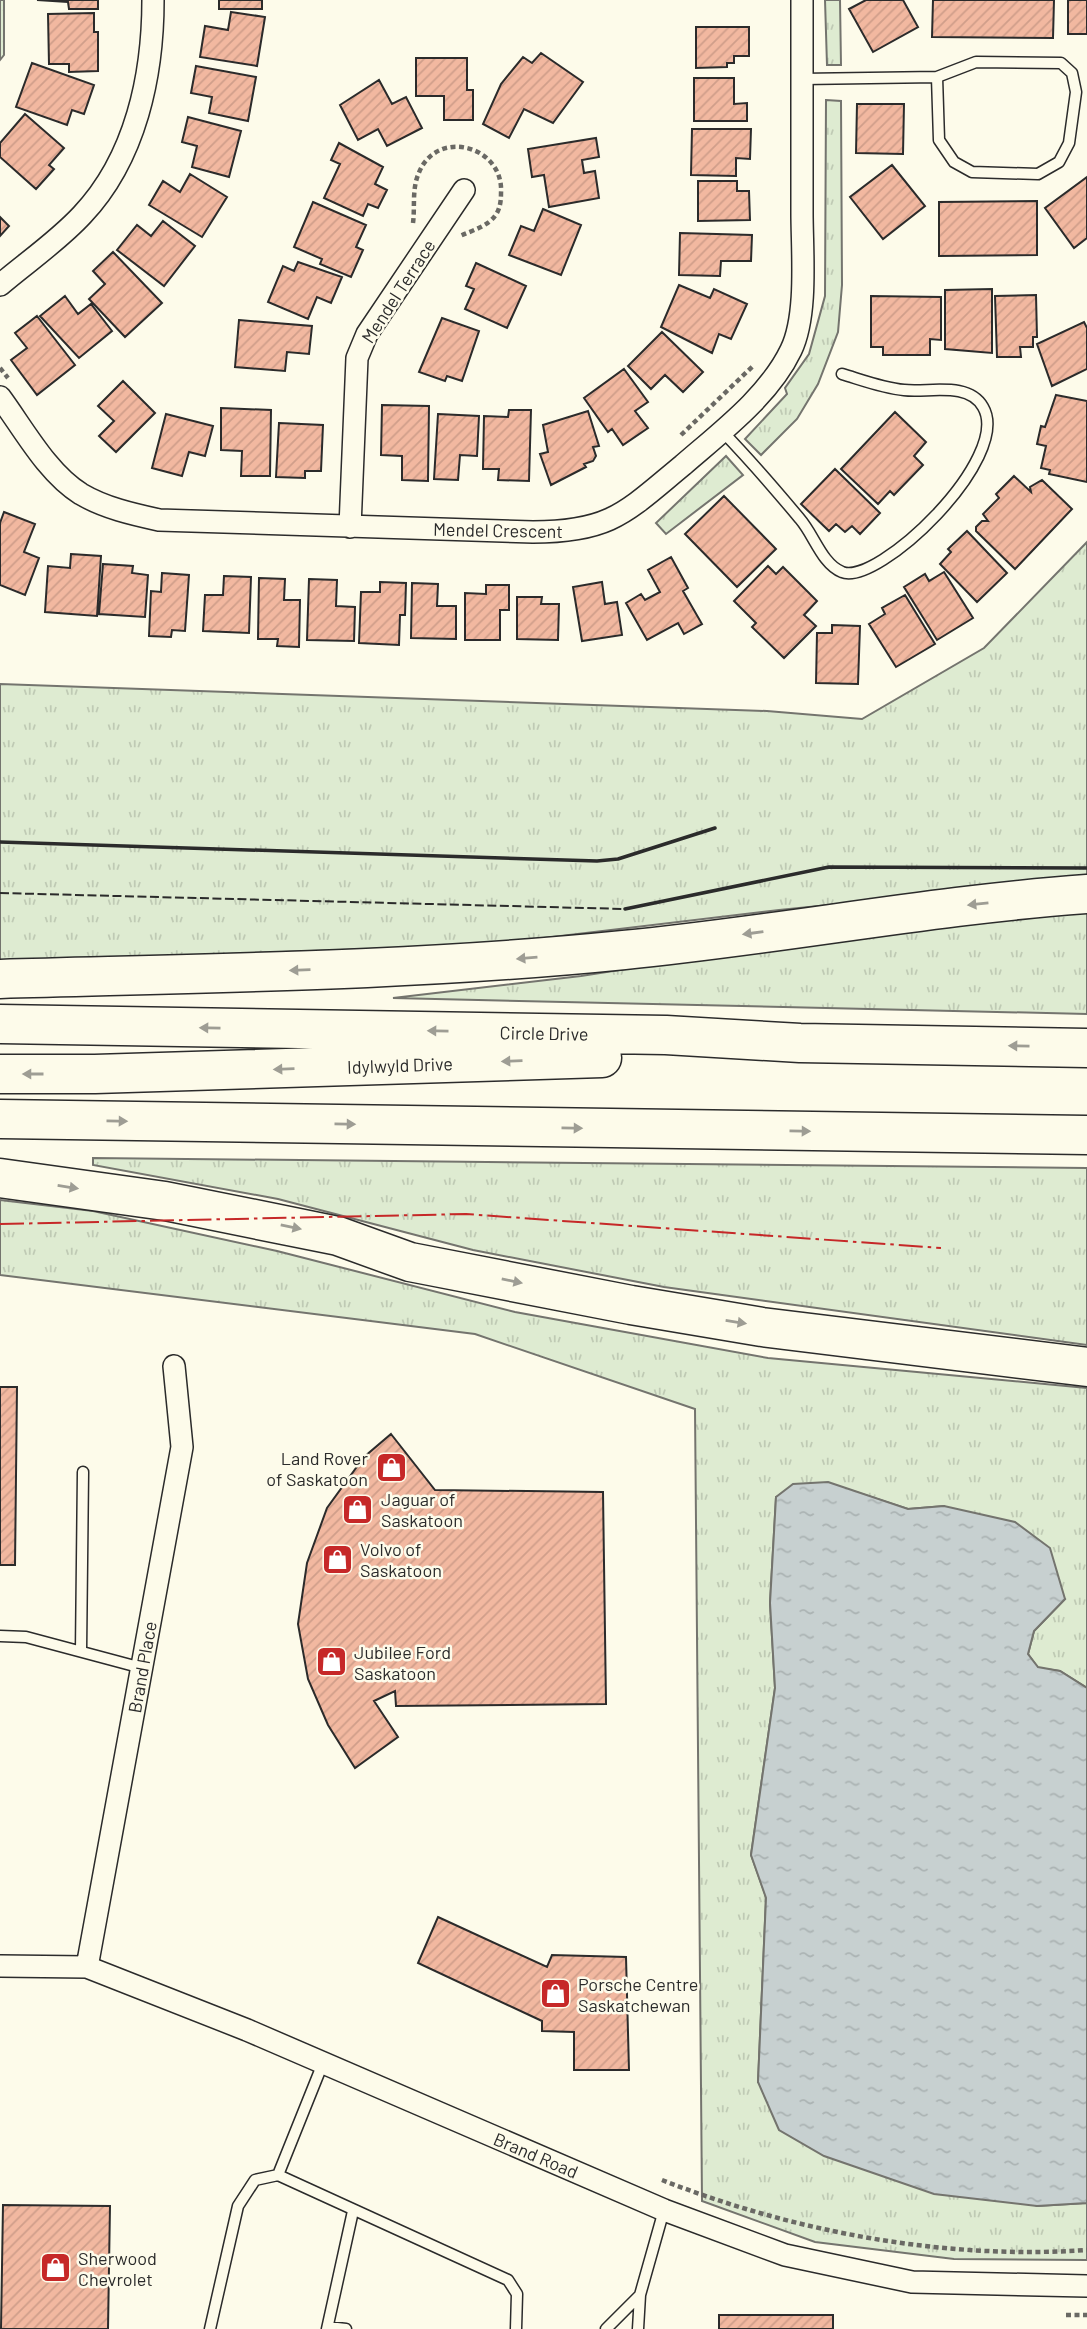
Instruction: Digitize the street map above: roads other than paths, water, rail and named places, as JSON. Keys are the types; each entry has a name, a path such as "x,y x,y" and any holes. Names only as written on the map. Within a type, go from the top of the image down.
{"highway":[{"path":"0,979 449,965 627,950 882,915 1087,895"},
{"name":"Circle Drive","path":"0,1024 652,1035 800,1043 1087,1048"},
{"name":"Idylwyld Drive","path":"0,1074 95,1074 667,1056 800,1043"},
{"path":"0,1119 1087,1135"},
{"path":"0,1178 178,1204 338,1236 410,1262 631,1305 762,1327 1087,1367"}],"street":[{"path":"0,285 83,215 114,171 138,119 149,72 153,0"},
{"name":"Mendel Crescent","path":"8,392 57,473 80,493 116,510 159,520 573,532 604,524 623,513 722,431 776,375 793,348 802,253 802,0"},
{"name":"Mendel Terrace","path":"350,527 357,358 367,334 464,190"},
{"name":"Brand Place","path":"87,1967 183,1447 174,1366"},
{"name":"Brand Road","path":"0,1966 87,1967 323,2063 664,2210 785,2255 912,2282 1087,2286"}],"lane":[{"path":"802,79 937,77 976,62 1061,63 1072,73 1076,92 1069,143 1059,162 1038,174 972,172 954,162 939,141 937,77"},
{"path":"722,431 803,521 832,566 845,574 860,573 907,542 950,502 980,460 990,425 982,405 960,390 903,390 842,374"},
{"path":"81,1651 83,1472"},
{"path":"0,1636 26,1637 142,1668"},
{"path":"278,2175 323,2063"},
{"path":"210,2329 237,2206 255,2180 278,2175 508,2280 517,2294 516,2329"},
{"path":"638,2329 639,2295 664,2210"},
{"path":"346,2329 328,2328 353,2211"},
{"path":"606,2329 639,2295"}],"water":[{"path":"828,1482 908,1509 944,1506 1015,1522 1050,1548 1065,1599 1034,1631 1028,1654 1038,1667 1060,1671 1087,1688 1087,2203 1037,2206 934,2194 824,2156 779,2130 758,2082 766,1898 751,1855 775,1688 770,1603 776,1497 793,1484"}],"place":[{"name":"Land Rover of Saskatoon","path":"391,1468"},
{"name":"Jaguar of Saskatoon","path":"358,1509"},
{"name":"Volvo of Saskatoon","path":"337,1559"},
{"name":"Jubilee Ford Saskatoon","path":"331,1662"},
{"name":"Porsche Centre Saskatchewan","path":"555,1994"},
{"name":"Sherwood Chevrolet","path":"55,2268"}]}
